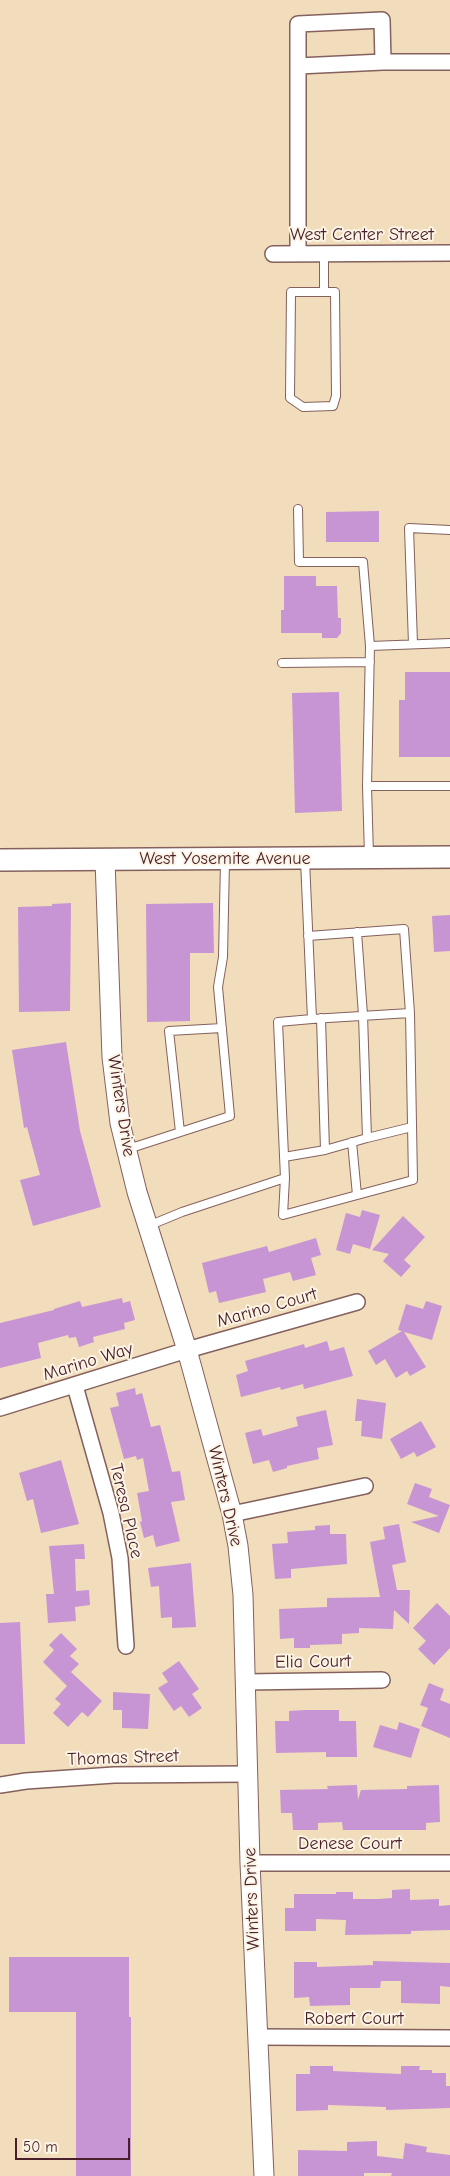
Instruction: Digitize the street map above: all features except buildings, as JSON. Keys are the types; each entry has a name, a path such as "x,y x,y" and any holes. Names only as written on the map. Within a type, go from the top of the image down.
{"main road":[{"name":"West Yosemite Avenue","path":"0,860 450,857"}],"street":[{"path":"298,254 298,24 382,20 383,62"},
{"path":"298,66 383,62 450,62"},
{"name":"West Center Street","path":"273,254 450,253"},
{"name":"Winters Drive","path":"105,860 112,1057 120,1123 148,1226 187,1350 232,1514 243,1595 250,1863 264,2176"},
{"name":"Marino Court","path":"187,1350 357,1302"},
{"name":"Marino Way","path":"0,1408 187,1350"},
{"name":"Teresa Place","path":"75,1386 111,1513 118,1549 126,1646"},
{"path":"232,1514 365,1486"},
{"name":"Elia Court","path":"245,1682 382,1680"},
{"name":"Thomas Street","path":"0,1785 26,1781 114,1775 248,1774"},
{"name":"Denese Court","path":"250,1863 450,1863"},
{"name":"Robert Court","path":"258,2037 450,2038"}],"lane":[{"path":"324,253 324,292"},
{"path":"291,292 324,292 335,292 336,396 333,406 303,407 290,398 291,292"},
{"path":"298,509 299,562 363,562 370,646 366,786 369,858"},
{"path":"413,644 409,528 450,530"},
{"path":"370,646 450,642"},
{"path":"282,663 370,662"},
{"path":"366,786 450,786"},
{"path":"305,858 308,936 325,1150"},
{"path":"127,1149 230,1116 218,987 223,957 225,859"},
{"path":"308,936 404,929 410,1013 413,1180 283,1215 285,1178 278,1022 410,1013"},
{"path":"357,932 364,1015 367,1138"},
{"path":"180,1132 169,1030 222,1028"},
{"path":"284,1157 325,1150 412,1128"},
{"path":"352,1142 357,1195"},
{"path":"148,1226 182,1212 285,1178"}]}
